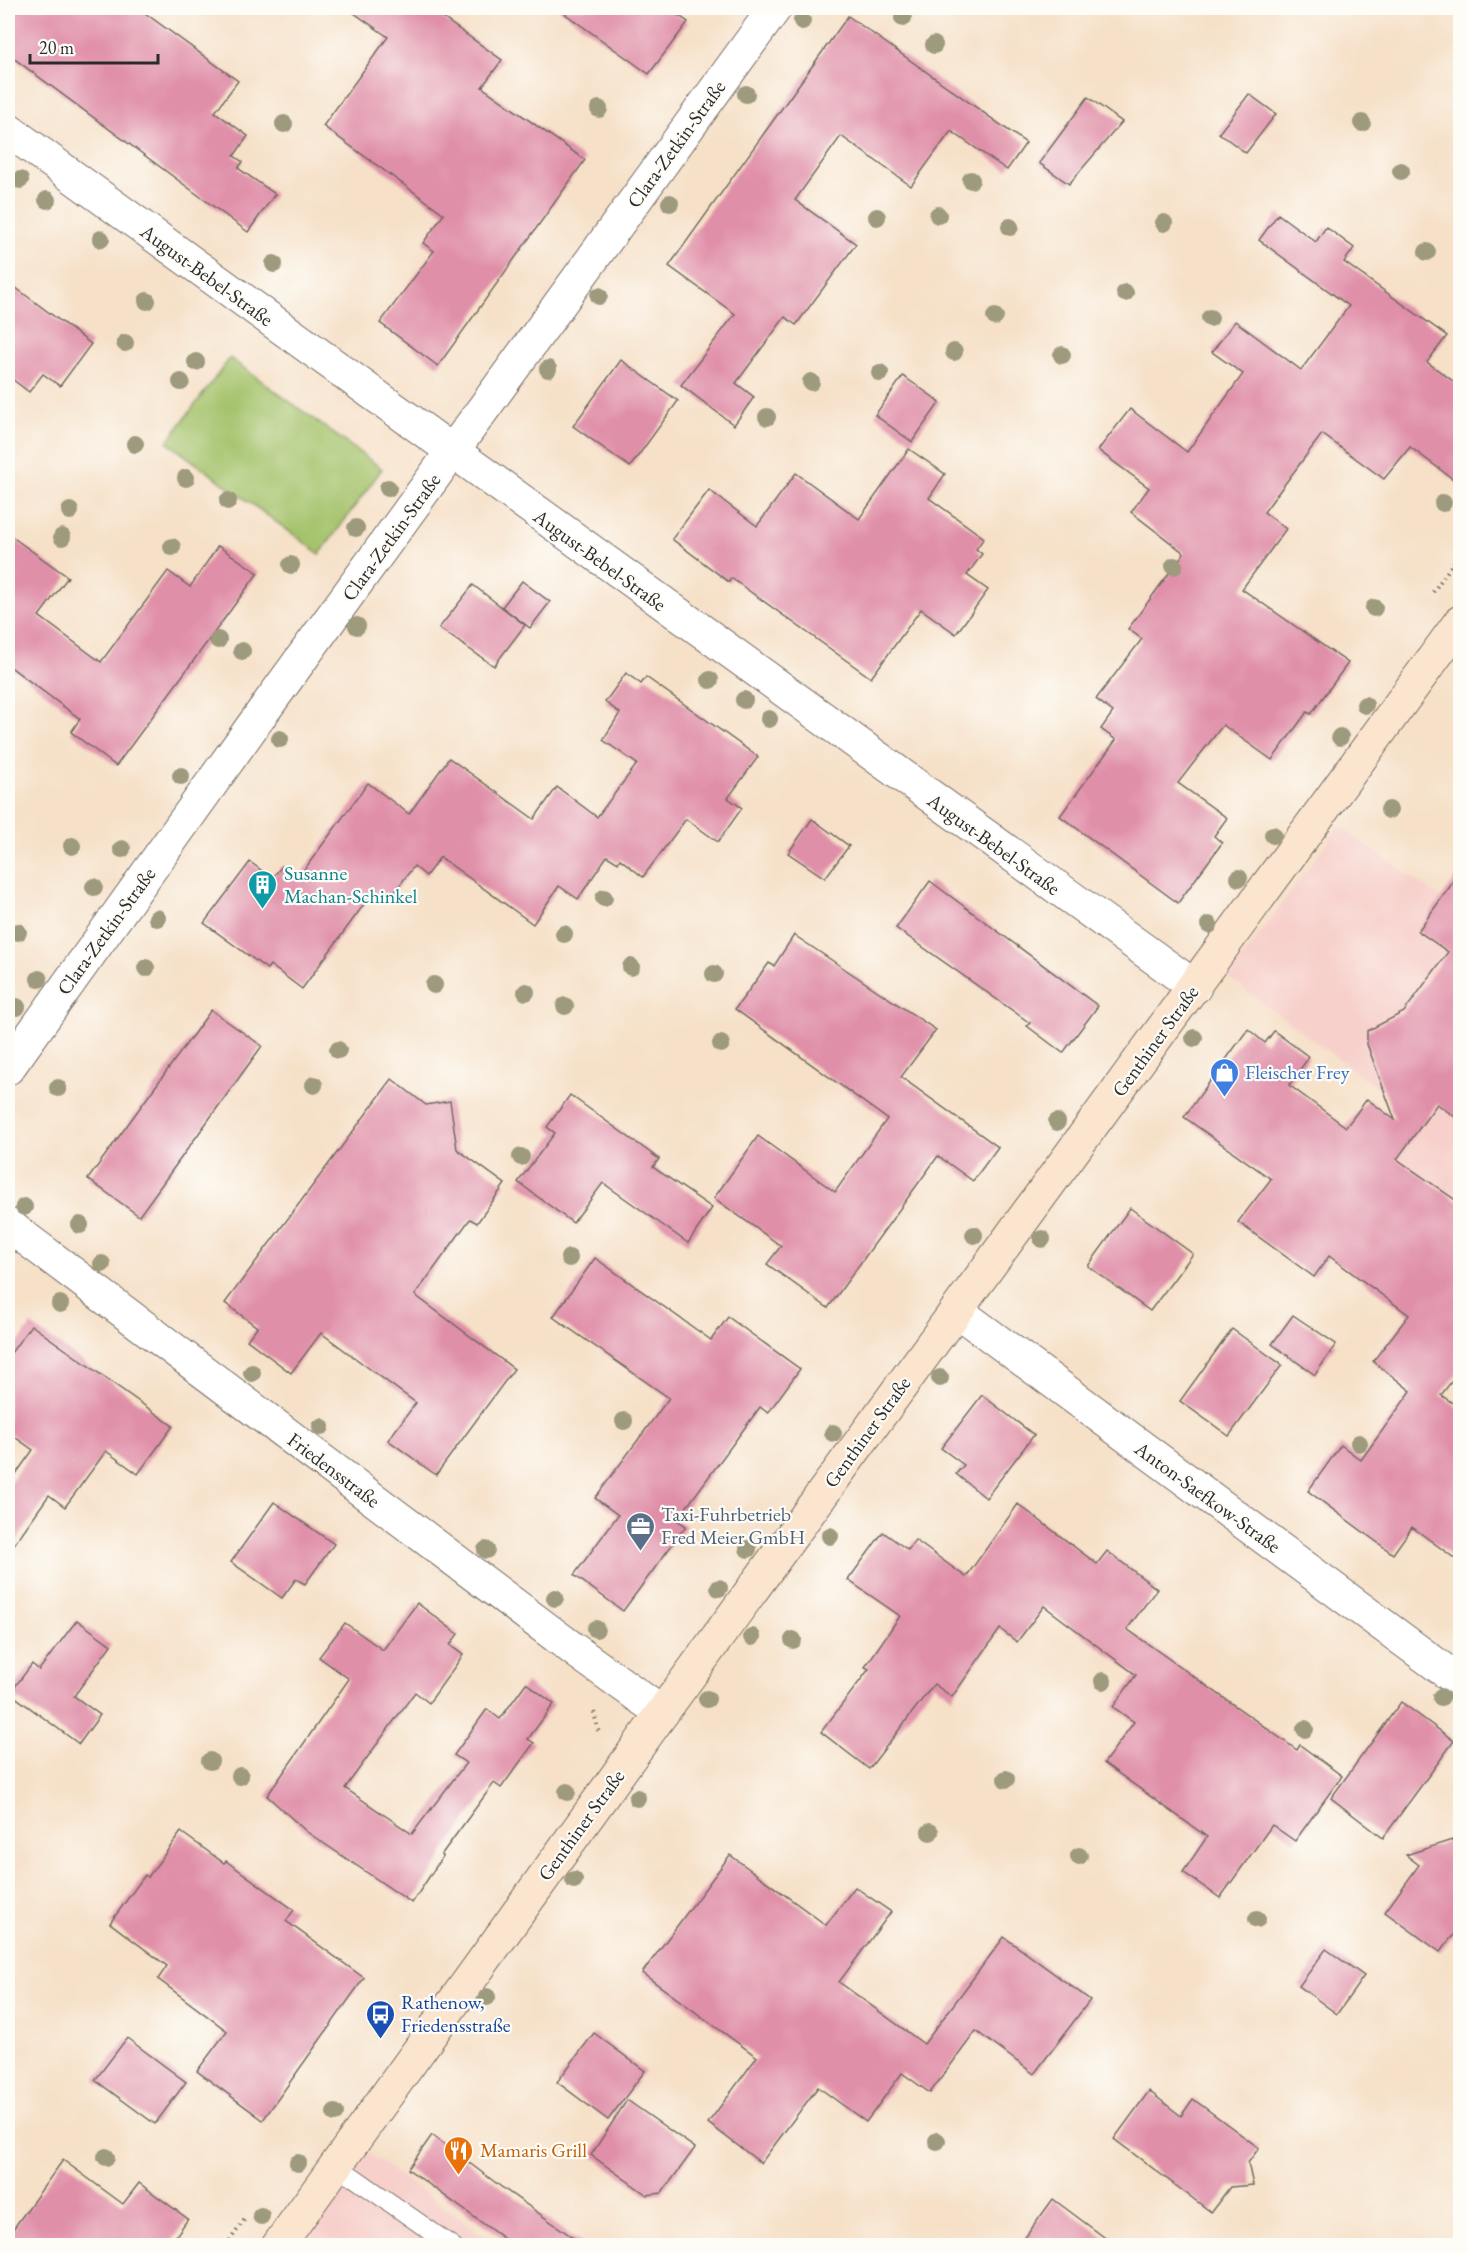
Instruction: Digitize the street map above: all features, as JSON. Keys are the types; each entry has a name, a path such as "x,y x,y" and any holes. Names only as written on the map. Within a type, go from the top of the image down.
{"main road":[{"name":"Genthiner Straße","path":"278,2246 663,1713 1461,622"}],"street":[{"name":"Clara-Zetkin-Straße","path":"8,1068 775,8"},
{"name":"August-Bebel-Straße","path":"8,130 452,453 1195,987"},
{"name":"Friedensstraße","path":"8,1225 570,1647 663,1713"},
{"name":"Anton-Saefkow-Straße","path":"957,1311 1461,1682"}],"lane":[{"path":"336,2165 452,2246"}],"shaded area":[{"path":"1339,826 1460,911 1460,1251 1351,1172 1407,1145 1423,1122 1228,977"},
{"path":"368,2153 497,2245 301,2246"}],"green space":[{"path":"230,358 382,469 320,554 167,442"}],"building":[{"path":"8,8 138,8 238,81 215,112 248,136 234,156 243,162 238,168 275,194 248,232 8,54"},
{"path":"347,8 429,8 502,60 482,87 585,160 438,366 380,323 434,251 423,243 444,214 323,126 388,37"},
{"path":"557,8 668,8 688,22 649,74"},
{"path":"848,16 1026,143 1007,170 951,131 911,186 841,136 795,200 856,244 796,325 785,317 736,383 754,397 734,425 681,385 735,314 669,266"},
{"path":"1249,94 1276,114 1246,153 1219,133"},
{"path":"1088,97 1122,122 1069,184 1039,163"},
{"path":"1278,214 1316,242 1326,227 1354,248 1344,262 1447,336 1427,362 1461,387 1461,485 1410,447 1384,479 1322,434 1264,512 1286,529 1242,589 1348,663 1311,714 1307,712 1272,760 1223,725 1178,783 1227,818 1214,836 1222,843 1178,903 1060,816 1116,740 1101,729 1113,712 1096,699 1142,639 1128,629 1184,553 1131,512 1149,488 1098,450 1130,409 1187,452 1243,374 1212,352 1235,321 1301,370 1349,306 1259,240"},
{"path":"8,282 91,344 60,386 43,374 29,392 8,376"},
{"path":"621,360 678,401 630,467 573,426"},
{"path":"903,376 940,402 912,442 875,415"},
{"path":"909,449 945,474 929,498 984,538 976,549 982,554 967,575 988,590 956,634 921,609 871,678 731,578 729,582 672,539 709,490 757,526 796,473 859,519"},
{"path":"8,534 68,577 39,616 101,662 168,571 190,587 218,546 258,573 116,766 71,732 80,719 8,665"},
{"path":"522,581 550,602 530,628 502,607"},
{"path":"473,585 525,625 494,666 439,628"},
{"path":"626,673 641,684 646,677 758,757 728,798 742,808 718,842 686,819 643,877 620,859 618,863 607,856 578,899 559,886 533,924 440,857 426,876 414,866 387,902 373,892 302,989 270,965 267,969 204,923 250,862 272,878 282,866 298,878 368,783 409,814 449,758 534,819 557,787 597,817 637,764 603,740 620,713 605,702"},
{"path":"812,819 849,846 825,878 788,853"},
{"path":"1461,871 1461,1121 1437,1104 1397,1159 1461,1204 1461,1369 1441,1395 1461,1409 1461,1563 1412,1527 1393,1554 1308,1491 1341,1445 1361,1460 1411,1391 1373,1361 1409,1315 1329,1256 1314,1277 1238,1222 1271,1179 1184,1117 1248,1029 1265,1043 1274,1031 1309,1057 1289,1085 1346,1127 1367,1099 1395,1120 1367,1044 1367,1031 1404,1012 1448,952 1418,931"},
{"path":"930,881 1098,1006 1063,1053 1027,1026 1030,1023 896,928"},
{"path":"794,935 936,1030 901,1077 998,1147 973,1181 938,1156 828,1308 767,1264 781,1246 714,1198 758,1136 835,1192 887,1119 735,1009 769,963 774,966"},
{"path":"211,1010 262,1046 139,1216 88,1179"},
{"path":"392,1079 426,1105 450,1101 457,1149 505,1184 477,1223 470,1219 415,1295 514,1369 436,1475 388,1440 416,1403 321,1333 291,1373 247,1340 257,1327 225,1303"},
{"path":"570,1095 659,1159 653,1167 712,1208 688,1243 603,1183 573,1223 518,1182 555,1133 547,1127"},
{"path":"1130,1208 1193,1254 1150,1311 1088,1266"},
{"path":"595,1258 711,1340 728,1317 800,1369 768,1413 760,1407 677,1520 686,1526 623,1611 574,1575 618,1515 595,1498 669,1398 553,1317"},
{"path":"1293,1315 1336,1344 1315,1375 1272,1344"},
{"path":"31,1325 173,1426 138,1474 106,1451 65,1507 49,1495 8,1553 8,1485 33,1450 8,1432 8,1357"},
{"path":"1232,1329 1282,1365 1229,1436 1180,1401"},
{"path":"982,1395 1034,1435 986,1498 956,1474 964,1465 941,1448"},
{"path":"274,1502 334,1544 305,1584 296,1579 282,1598 231,1562"},
{"path":"1018,1504 1097,1564 1107,1551 1157,1589 1127,1629 1297,1750 1300,1745 1342,1776 1295,1841 1272,1825 1220,1898 1183,1872 1207,1837 1104,1763 1134,1722 1113,1707 1136,1675 1044,1606 1017,1642 1000,1629 952,1697 934,1684 869,1769 821,1732 869,1669 865,1667 900,1616 848,1580 883,1532 908,1550 915,1540 966,1577"},
{"path":"417,1603 458,1634 450,1645 463,1655 429,1703 415,1692 345,1788 412,1834 466,1763 454,1755 487,1709 500,1719 526,1683 554,1704 528,1739 534,1743 501,1788 494,1783 441,1855 443,1856 412,1903 307,1832 267,1796 349,1679 319,1657 345,1623 383,1650"},
{"path":"77,1620 111,1645 74,1696 100,1715 79,1744 10,1693 32,1664 39,1670"},
{"path":"1401,1702 1454,1741 1383,1838 1331,1798"},
{"path":"181,1832 294,1910 286,1921 364,1978 263,2120 197,2071 227,2031 158,1979 167,1966 110,1923 145,1875 148,1877"},
{"path":"1461,1837 1461,1925 1440,1952 1385,1912 1419,1865 1406,1855"},
{"path":"730,1855 826,1925 855,1887 891,1912 839,1982 924,2044 1004,1937 1090,2000 1034,2074 976,2031 930,2093 902,2073 866,2122 818,2087 761,2163 708,2123 757,2057 642,1973"},
{"path":"1326,1949 1364,1976 1337,2014 1299,1986"},
{"path":"594,2033 645,2071 608,2120 557,2082"},
{"path":"127,2038 186,2082 155,2124 95,2080"},
{"path":"1149,2091 1181,2116 1193,2099 1259,2148 1248,2163 1253,2185 1230,2187 1211,2212 1114,2139"},
{"path":"627,2100 695,2148 662,2193 647,2195 591,2155"},
{"path":"432,2135 585,2246 514,2246 408,2169"},
{"path":"63,2160 123,2204 139,2183 188,2219 169,2246 8,2246 8,2236"},
{"path":"1053,2199 1116,2246 1019,2246"}],"place":[{"name":"Susanne Machan-Schinkel","path":"263,910"},
{"name":"Fleischer Frey","path":"1224,1098"},
{"name":"Taxi-Fuhrbetrieb Fred Meier GmbH","path":"640,1552"},
{"name":"Rathenow, Friedensstraße","path":"380,2040"},
{"name":"Mamaris Grill","path":"459,2176"}]}
